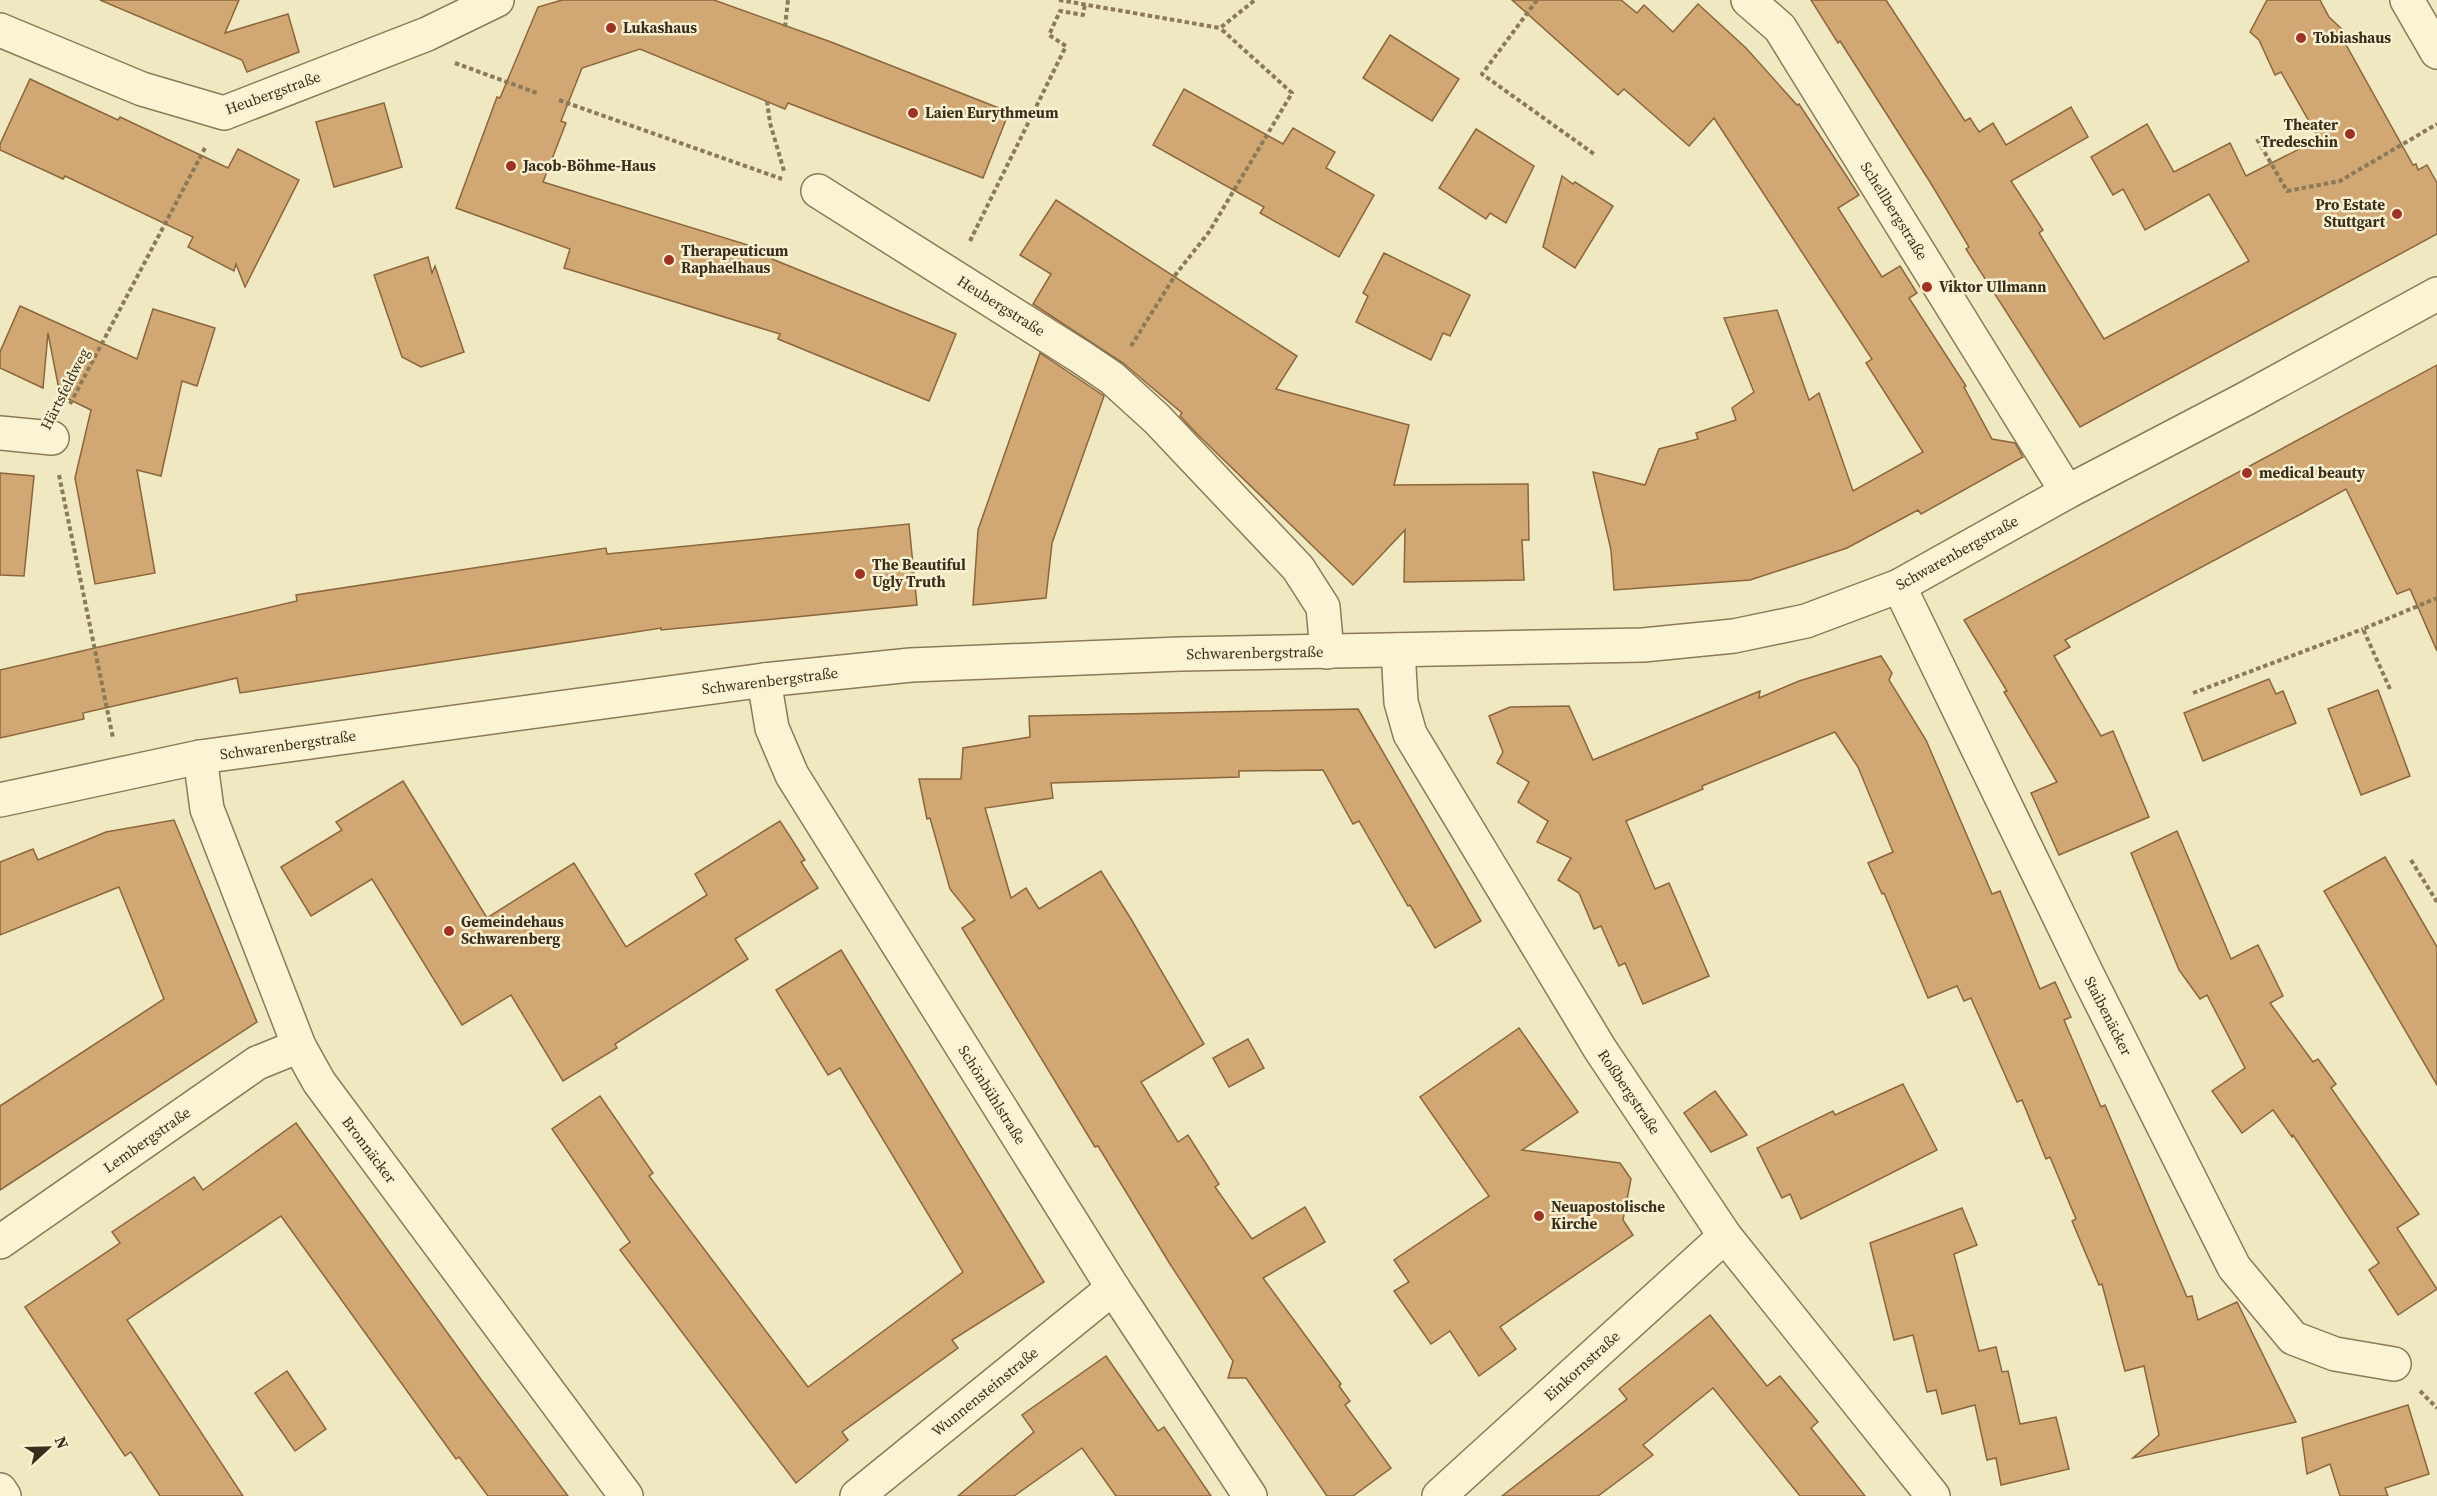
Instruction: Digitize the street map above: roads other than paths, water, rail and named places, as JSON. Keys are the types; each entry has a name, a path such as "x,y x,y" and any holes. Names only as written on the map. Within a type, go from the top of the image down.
{"street":[{"name":"Heubergstraße","path":"0,30 142,89 224,113 427,34 497,0"},
{"name":"Schellbergstraße","path":"1748,0 1780,28 2067,492"},
{"path":"2407,0 2437,52"},
{"name":"Heubergstraße","path":"818,191 1112,378 1157,419 1298,568 1323,607 1327,652"},
{"name":"Schwarenbergstraße","path":"0,800 200,758 764,680 911,665 1180,654 1643,645 1734,636 1806,621 1899,586 2067,492 2245,399 2437,294"},
{"path":"0,433 52,438"},
{"name":"Staibenäcker","path":"1899,586 2095,989 2235,1268 2293,1338 2336,1354 2394,1364"},
{"name":"Roßbergstraße","path":"1398,650 1401,702 1410,734 1600,1049 1725,1236 1933,1496"},
{"name":"Schönbühlstraße","path":"764,680 772,728 792,774 1113,1288 1250,1496"},
{"name":"Bronnäcker","path":"200,758 207,809 300,1046 319,1082 626,1496"},
{"name":"Lembergstraße","path":"0,1242 257,1063 300,1046"},
{"name":"Einkornstraße","path":"1439,1496 1725,1236"},
{"name":"Wunnensteinstraße","path":"857,1496 1113,1288"},
{"path":"0,1490 4,1496"}],"place":[{"name":"Lukashaus","path":"611,28"},
{"name":"Tobiashaus","path":"2301,38"},
{"name":"Laien Eurythmeum","path":"913,113"},
{"name":"Theater Tredeschin","path":"2350,134"},
{"name":"Jacob-Böhme-Haus","path":"511,166"},
{"name":"Pro Estate Stuttgart","path":"2397,214"},
{"name":"Therapeuticum Raphaelhaus","path":"669,260"},
{"name":"Viktor Ullmann","path":"1927,287"},
{"name":"medical beauty","path":"2247,473"},
{"name":"The Beautiful Ugly Truth","path":"860,574"},
{"name":"Gemeindehaus Schwarenberg","path":"449,931"},
{"name":"Neuapostolische Kirche","path":"1539,1216"}]}
